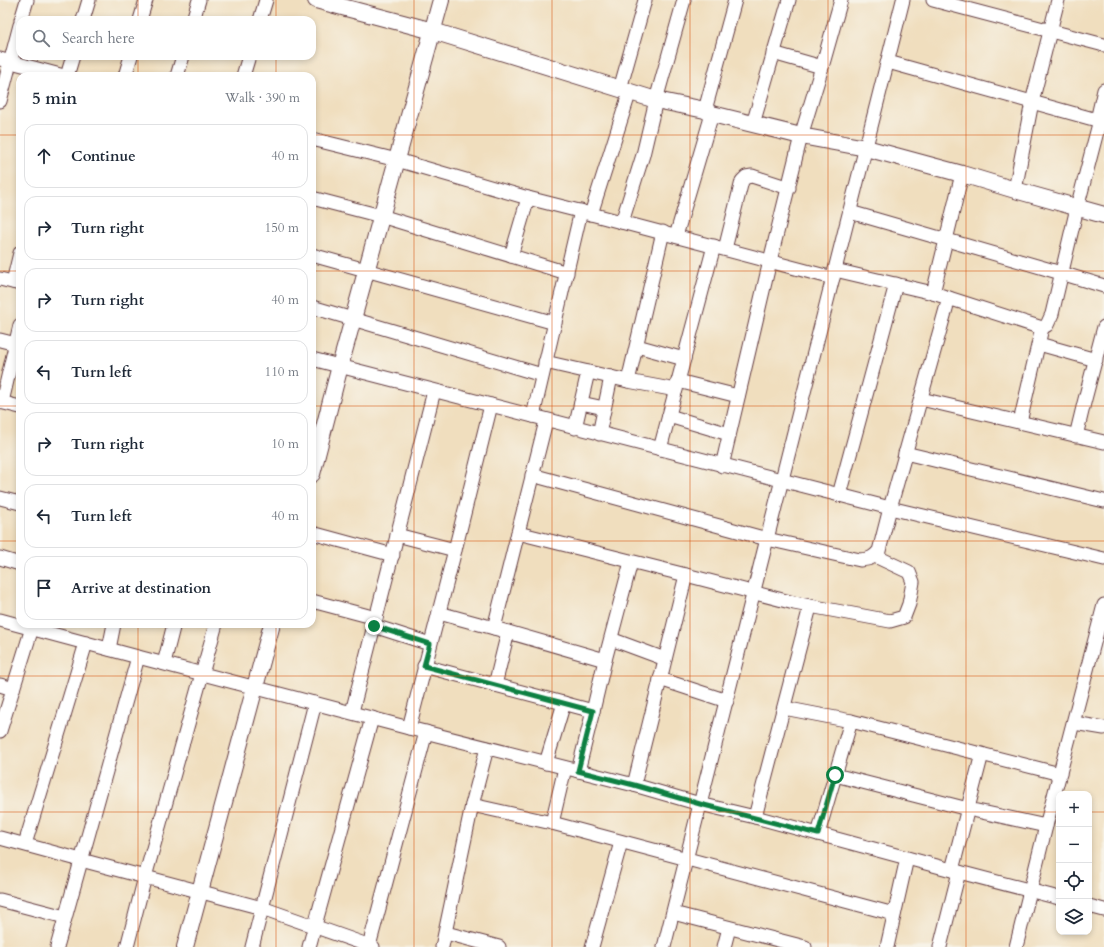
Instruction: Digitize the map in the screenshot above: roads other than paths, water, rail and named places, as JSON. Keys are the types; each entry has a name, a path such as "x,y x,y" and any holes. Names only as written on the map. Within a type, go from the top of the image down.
{"street":[{"path":"23,16 27,0"},
{"path":"85,16 89,0"},
{"path":"141,16 146,0"},
{"path":"194,16 199,0"},
{"path":"261,16 266,0"},
{"path":"316,0 433,30 656,100 801,136 866,148 1104,215"},
{"path":"316,459 441,0"},
{"path":"533,416 567,273 625,90 645,0"},
{"path":"622,222 643,155 656,100 684,0"},
{"path":"676,236 735,0"},
{"path":"753,124 789,0"},
{"path":"722,466 801,136 841,0"},
{"path":"664,947 903,0"},
{"path":"933,0 1104,45"},
{"path":"1015,190 1032,102 1058,0"},
{"path":"0,101 5,61 16,35"},
{"path":"773,53 822,66"},
{"path":"69,72 72,60"},
{"path":"126,72 130,60"},
{"path":"178,72 182,60"},
{"path":"244,72 248,60"},
{"path":"5,61 48,72"},
{"path":"888,62 1100,121"},
{"path":"316,140 397,160 528,198 770,261 834,274 896,284 932,293 1042,328 1048,325 1052,314 1076,208 1100,121 1104,90"},
{"path":"932,293 962,174"},
{"path":"660,449 684,359 742,181 746,177 752,176 789,188"},
{"path":"511,256 528,198"},
{"path":"316,199 381,216 567,273"},
{"path":"850,212 1104,286"},
{"path":"628,381 663,232"},
{"path":"316,256 555,323"},
{"path":"0,279 16,283"},
{"path":"839,496 896,284"},
{"path":"532,475 767,539 860,560 870,559 879,551 949,298"},
{"path":"316,308 544,369 588,372 628,381 677,386 738,396"},
{"path":"1076,436 1104,327"},
{"path":"1020,422 1042,328"},
{"path":"0,340 16,344"},
{"path":"1039,344 1096,360"},
{"path":"637,346 684,359"},
{"path":"16,352 1,402 16,406"},
{"path":"316,360 839,496 1104,559"},
{"path":"575,428 588,372"},
{"path":"599,434 611,377"},
{"path":"352,712 434,391"},
{"path":"920,399 1104,442"},
{"path":"581,403 604,408"},
{"path":"409,728 491,405"},
{"path":"669,416 729,434"},
{"path":"494,628 546,421"},
{"path":"905,453 1104,501"},
{"path":"0,498 16,502"},
{"path":"518,533 810,607 890,621 904,617 909,604 913,582 909,572 875,556"},
{"path":"316,534 393,555"},
{"path":"397,535 455,550"},
{"path":"0,558 16,563"},
{"path":"578,771 631,562"},
{"path":"634,785 686,575"},
{"path":"316,602 375,622 430,644"},
{"path":"755,817 810,607"},
{"path":"438,613 605,660"},
{"path":"1016,947 1046,826 1103,613"},
{"path":"0,620 16,624"},
{"path":"0,731 32,628 409,728 634,785 700,804 755,817 1056,897"},
{"path":"109,649 113,628"},
{"path":"164,663 173,628"},
{"path":"127,947 145,877 215,628"},
{"path":"185,947 271,628"},
{"path":"495,685 508,632"},
{"path":"611,639 665,660"},
{"path":"25,844 86,643"},
{"path":"57,947 138,657"},
{"path":"424,666 593,711"},
{"path":"660,678 727,701"},
{"path":"0,685 13,689"},
{"path":"252,947 314,702"},
{"path":"546,763 564,703"},
{"path":"784,708 851,721 1060,774"},
{"path":"309,947 372,718"},
{"path":"818,834 851,721"},
{"path":"1074,723 1104,728"},
{"path":"0,838 262,908 371,947 426,732"},
{"path":"442,947 472,805 487,748"},
{"path":"940,947 968,809 982,754"},
{"path":"552,823 565,768"},
{"path":"835,775 968,809 1046,826"},
{"path":"472,805 552,823 894,914"},
{"path":"592,947 621,842"},
{"path":"887,947 908,858"},
{"path":"0,900 65,917"},
{"path":"1092,907 1104,910"},
{"path":"673,913 782,944 805,947"},
{"path":"724,947 729,928"},
{"path":"446,933 499,947"}]}
